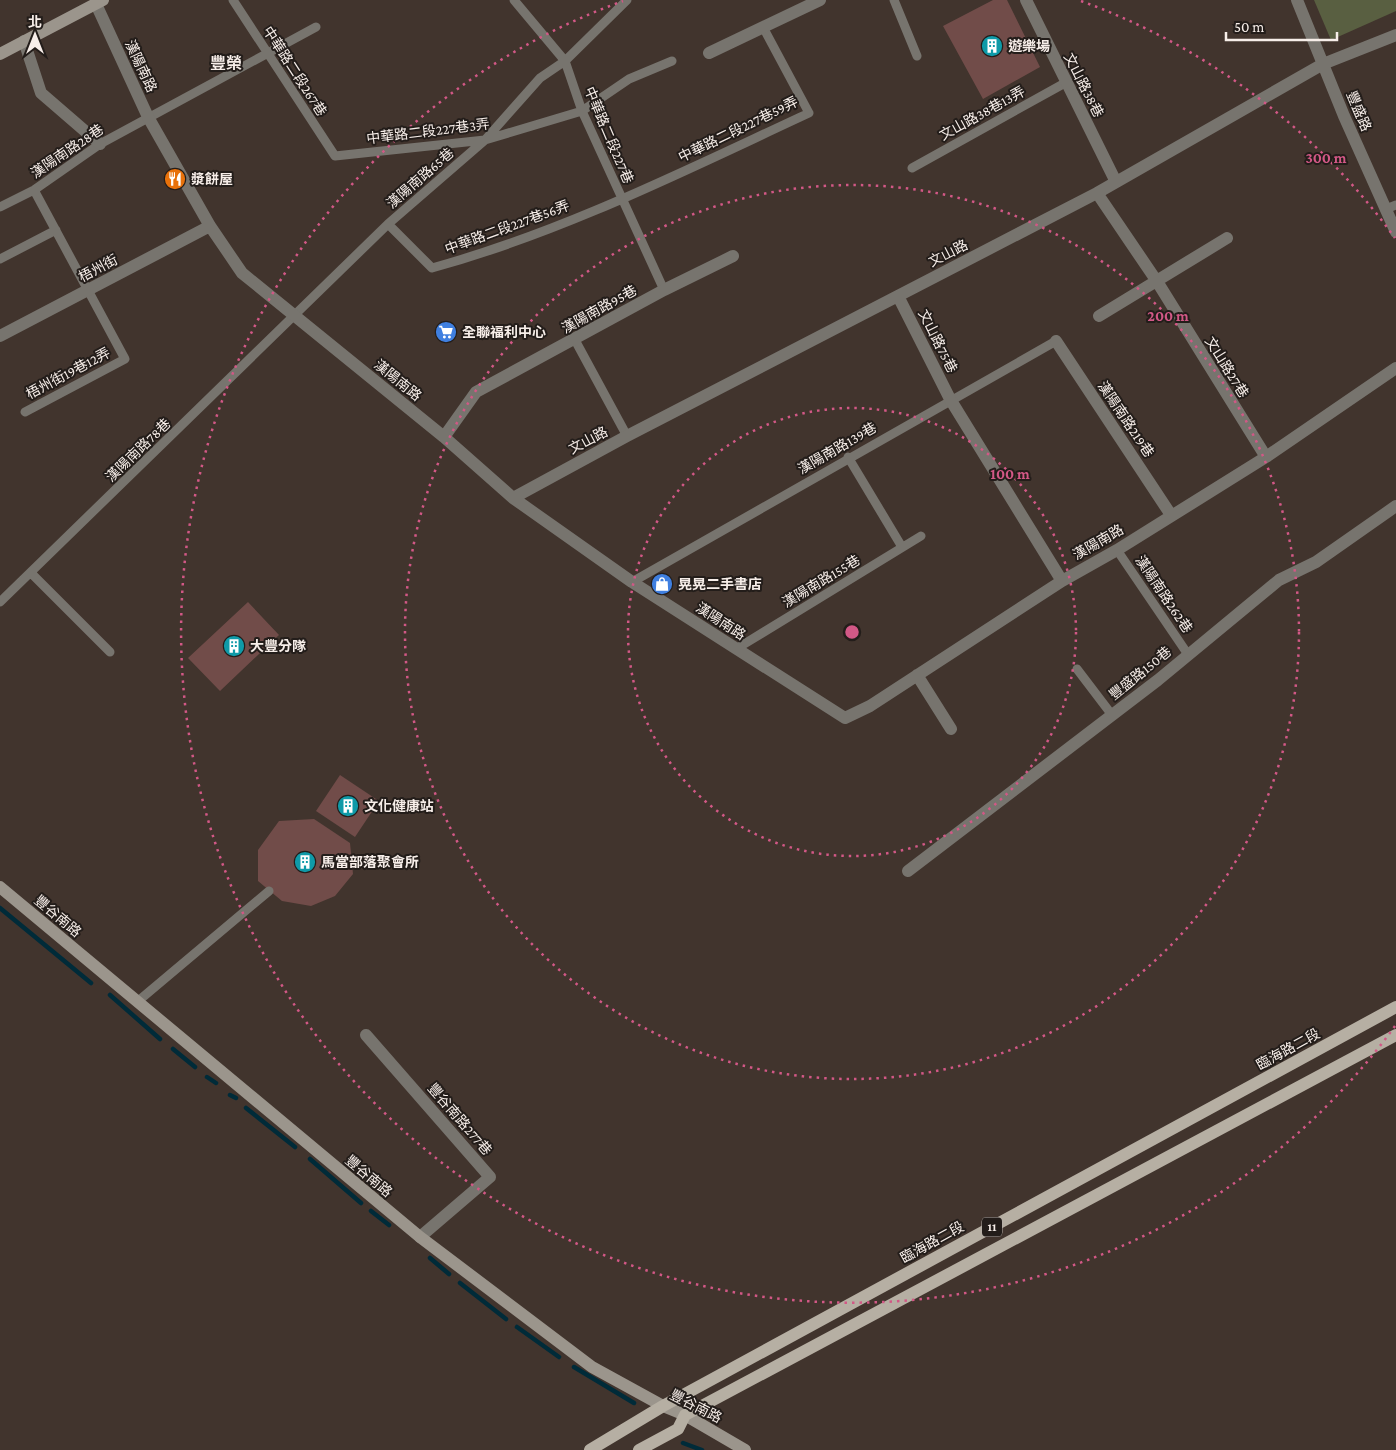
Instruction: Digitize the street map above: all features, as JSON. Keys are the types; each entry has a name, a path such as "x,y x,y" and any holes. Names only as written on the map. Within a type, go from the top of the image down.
{"main road":[{"name":"臨海路二段","path":"590,1450 663,1406 1396,1007"},
{"name":"11","path":"639,1450 678,1429 685,1415 1396,1035"}],"street":[{"path":"709,53 820,0"},
{"name":"文山路38巷","path":"1026,0 1065,83 1116,182"},
{"name":"豐盛路","path":"1297,0 1323,64 1391,207 1396,232"},
{"path":"0,54 97,1"},
{"name":"漢陽南路","path":"97,1 148,117 210,226 242,273 444,437 513,498 632,582 844,718 870,706 1062,581 1117,550 1266,458 1396,368"},
{"name":"文山路","path":"513,498 627,436 1096,193 1323,64 1396,35"},
{"path":"24,41 41,93 100,144"},
{"name":"文山路27巷","path":"1096,193 1158,283 1266,458"},
{"name":"梧州街","path":"0,336 210,226"},
{"path":"1099,316 1158,283 1227,238"},
{"name":"漢陽南路95巷","path":"444,437 476,392 575,340 664,290 733,256"},
{"name":"文山路75巷","path":"898,296 950,400 1062,581"},
{"name":"漢陽南路219巷","path":"1056,340 1171,515"},
{"name":"豐盛路150巷","path":"908,871 1112,714 1279,580 1316,562 1396,506"},
{"path":"917,675 951,729"},
{"name":"豐谷南路","path":"0,887 420,1238 592,1367 663,1406 685,1415 745,1450"},
{"name":"豐谷南路277巷","path":"366,1035 490,1176 420,1238"}],"lane":[{"name":"中華路二段267巷","path":"233,0 335,156"},
{"name":"中華路二段227巷","path":"514,0 565,61 582,111 621,200 664,290"},
{"name":"漢陽南路65巷","path":"295,316 388,224 485,140 540,78 565,61 627,0"},
{"path":"894,0 917,56"},
{"name":"漢陽南路28巷","path":"0,207 34,190 100,144 316,27"},
{"name":"中華路二段227巷59弄","path":"621,200 809,113 763,27"},
{"name":"中華路二段227巷3弄","path":"335,156 485,140 582,111 629,79 672,61"},
{"name":"文山路38巷13弄","path":"912,168 1065,83"},
{"path":"34,190 89,290"},
{"name":"中華路二段227巷56弄","path":"388,224 432,268 462,260 621,200"},
{"path":"0,259 56,230"},
{"name":"梧州街19巷12弄","path":"25,412 125,359 89,290"},
{"name":"漢陽南路78巷","path":"0,602 295,316"},
{"path":"575,340 627,436"},
{"name":"漢陽南路139巷","path":"632,582 1056,340"},
{"path":"848,457 902,547"},
{"name":"漢陽南路155巷","path":"736,649 920,536"},
{"name":"漢陽南路262巷","path":"1117,550 1187,653"},
{"path":"31,573 110,652"},
{"path":"1077,670 1112,714"},
{"path":"137,1002 269,891"}],"green space":[{"path":"1314,0 1396,0 1396,11 1331,40"}],"building":[{"name":"遊樂場","path":"993,0 1007,0 1040,67 983,99 943,26"},
{"name":"大豐分隊","path":"248,602 279,635 220,691 188,658"},
{"name":"文化健康站","path":"340,775 379,801 355,837 316,811"},
{"name":"馬當部落聚會所","path":"314,819 350,843 353,874 335,896 311,906 282,901 258,881 258,850 279,821"}],"waterway":[{"path":"0,908 91,983"},
{"path":"110,995 160,1039"},
{"path":"173,1049 195,1067"},
{"path":"207,1077 216,1083"},
{"path":"230,1095 236,1098"},
{"path":"246,1108 295,1147"},
{"path":"310,1159 361,1203"},
{"path":"371,1211 389,1225"},
{"path":"430,1258 449,1274"},
{"path":"460,1283 506,1319"},
{"path":"517,1327 559,1357"},
{"path":"574,1367 634,1403"},
{"path":"683,1443 702,1450"}],"place":[{"name":"遊樂場","path":"992,46"},
{"name":"漿餅屋","path":"175,179"},
{"name":"全聯福利中心","path":"446,332"},
{"name":"晃晃二手書店","path":"662,584"},
{"name":"大豐分隊","path":"234,646"},
{"name":"文化健康站","path":"348,806"},
{"name":"馬當部落聚會所","path":"305,862"}],"district":[{"name":"豐榮","path":"226,63"}]}
